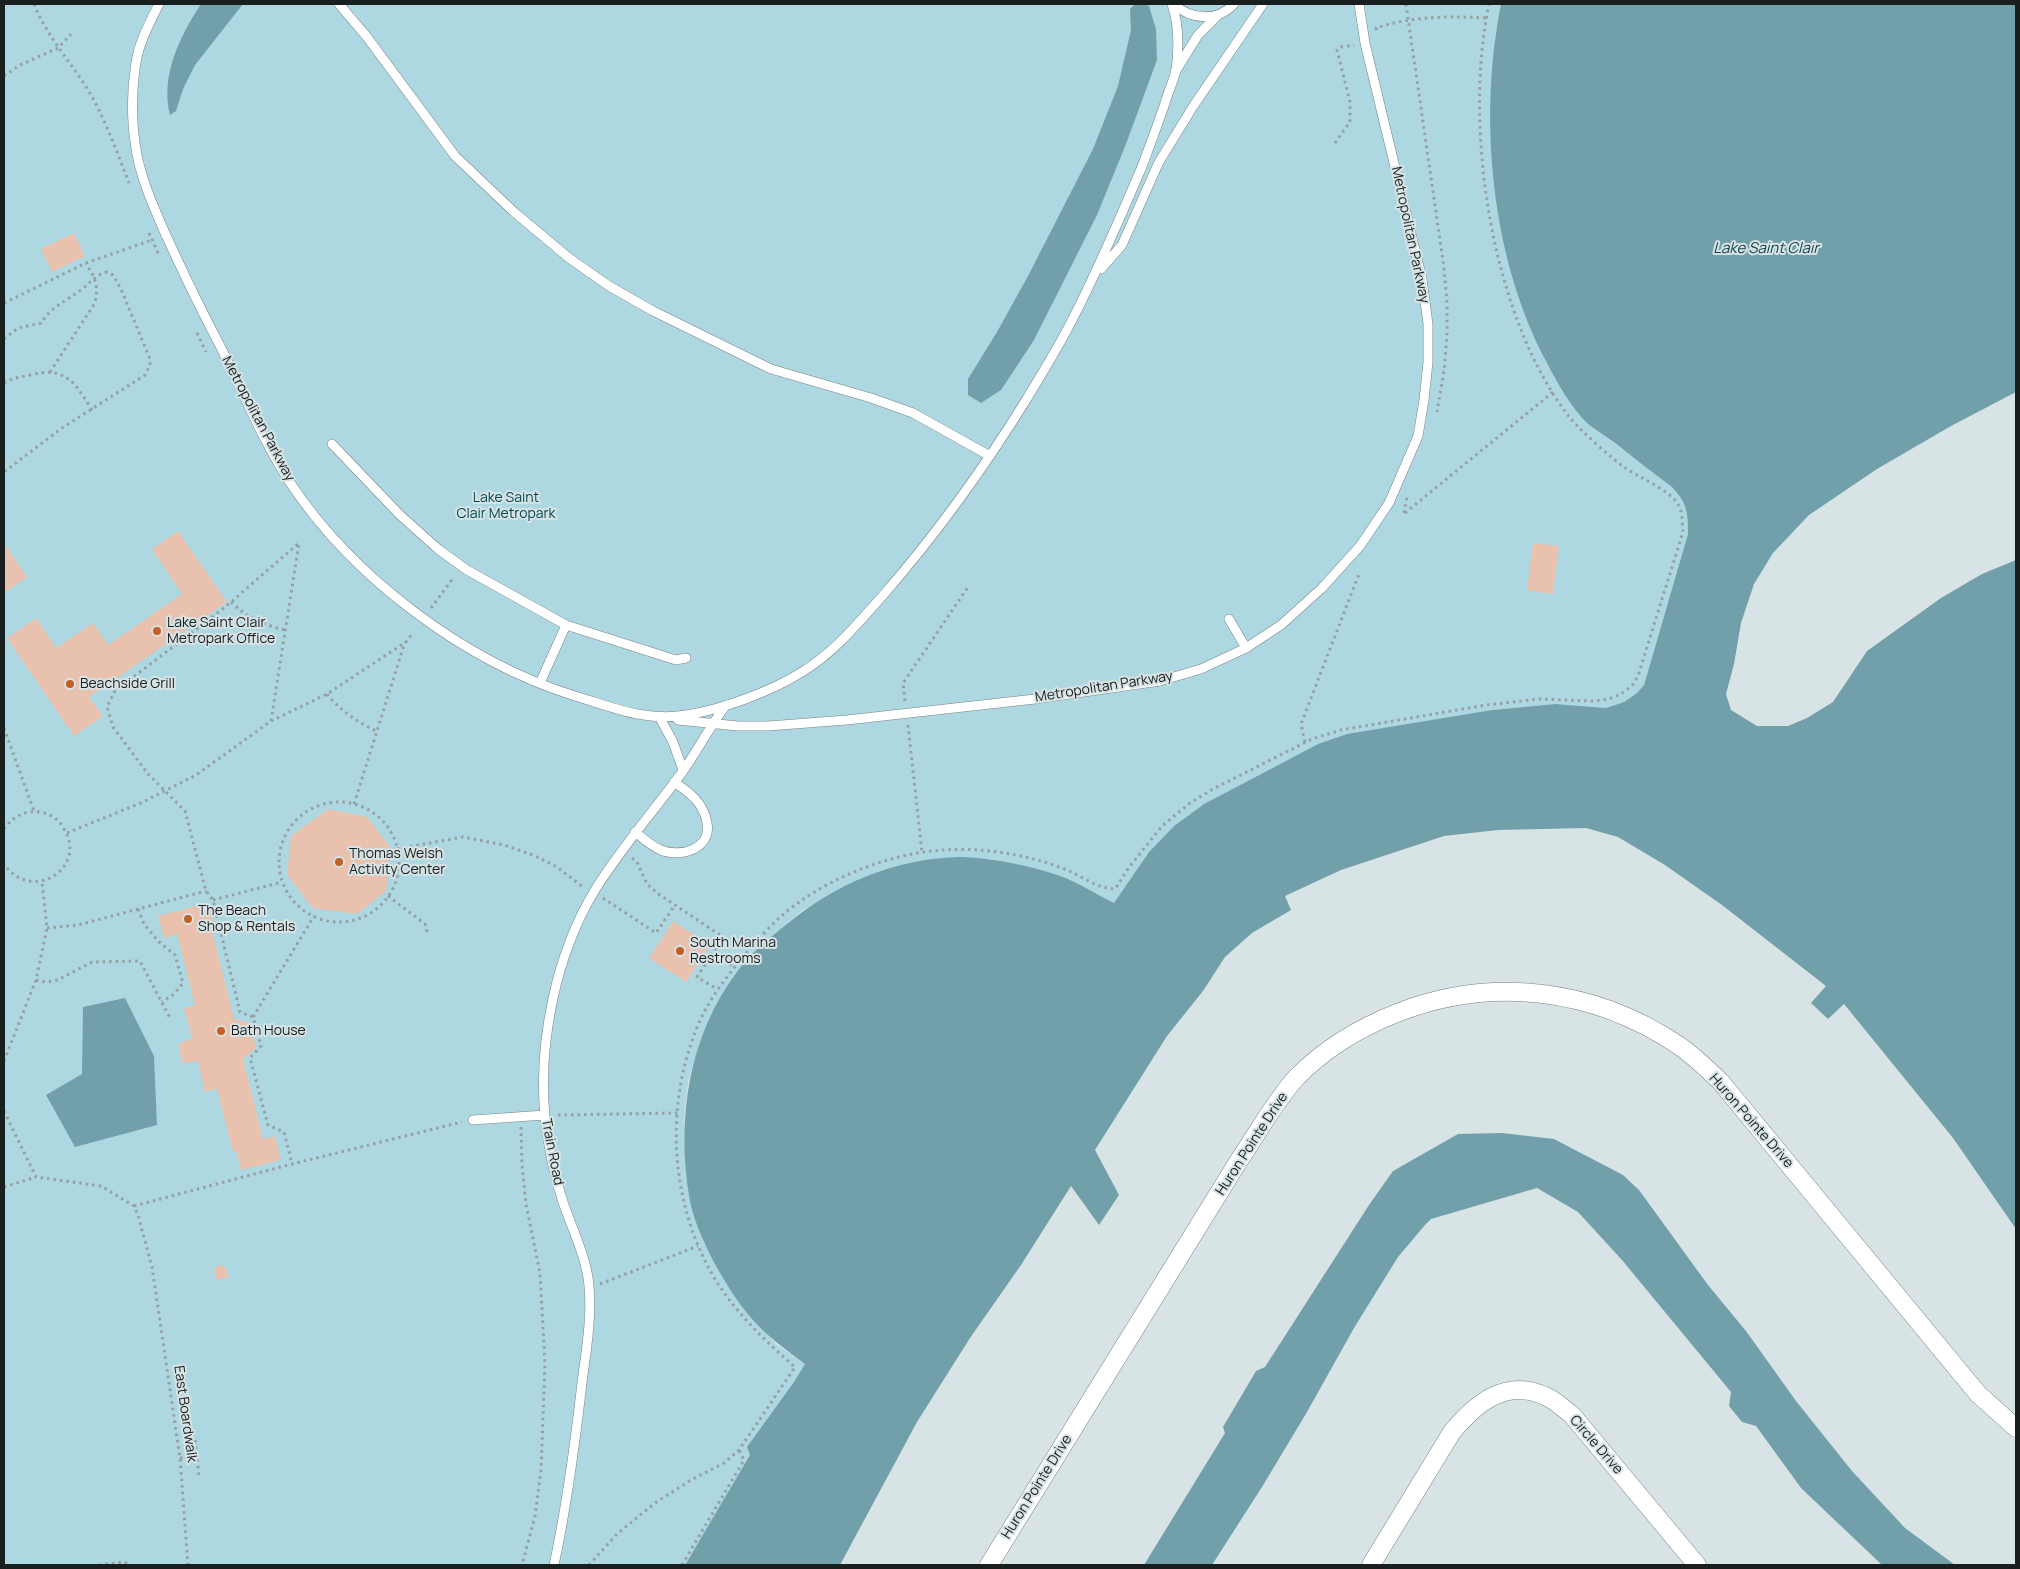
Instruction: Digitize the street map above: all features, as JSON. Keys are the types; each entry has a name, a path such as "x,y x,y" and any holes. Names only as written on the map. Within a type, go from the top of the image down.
{"street":[{"name":"Huron Pointe Drive","path":"989,1565 1264,1122 1297,1078 1323,1054 1351,1034 1418,1005 1469,993 1538,992 1567,997 1604,1008 1642,1024 1678,1045 1720,1082 1978,1394 2016,1428"},
{"name":"Circle Drive","path":"1371,1565 1452,1432 1468,1412 1485,1400 1504,1392 1523,1390 1547,1397 1572,1416 1697,1565"}],"lane":[{"name":"Metropolitan Parkway","path":"159,4 138,52 134,132 140,170 149,199 176,257 270,448 304,503 363,568 405,605 471,649 540,684 620,710 647,716 713,724 768,726 837,721 1118,688 1160,681 1201,669 1246,648 1281,625 1322,588 1360,546 1389,503 1418,436 1428,362 1428,324 1423,288 1365,42 1359,4"},
{"path":"339,4 367,37 455,156 520,217 569,258 609,286 653,311 771,369 871,398 913,413 990,456"},
{"path":"1173,4 1192,16 1218,15"},
{"path":"1173,4 1178,35 1175,72"},
{"path":"683,770 676,748 660,718 688,715 727,705 758,694 801,674 854,628 937,530 990,456 1059,347 1095,276 1150,146 1175,72 1198,35 1218,15 1234,4"},
{"path":"1095,276 1122,245 1159,162 1194,105 1263,4"},
{"path":"332,444 382,498 438,549 497,588 566,625 676,660 686,658"},
{"path":"1230,619 1246,648"},
{"path":"540,684 566,625"},
{"name":"Train Road","path":"554,1565 563,1525 578,1420 589,1324 589,1285 585,1264 555,1174 545,1115 544,1058 551,1006 568,947 594,892 635,832 683,770 727,705"},
{"path":"635,832 654,847 672,853 688,853 704,840 708,824 702,809 692,794 674,782"},
{"path":"473,1120 545,1115"}],"path":[{"path":"34,4 58,48 86,86 110,135 131,188"},
{"path":"589,1565 617,1534 655,1503 691,1480 724,1463 739,1450 795,1367 770,1345 733,1304 716,1280 698,1246 686,1209 677,1163 675,1129 685,1064 698,1024 717,989 756,941 797,903 820,889 863,869 893,859 932,851 987,849 1014,854 1058,866 1103,889 1115,889 1130,866 1162,826 1190,803 1305,742 1341,730 1486,705 1539,699 1593,701 1609,699 1621,694 1632,686 1638,676 1683,532 1679,506 1669,494 1623,466 1572,420 1552,392 1528,347 1513,310 1490,221 1484,179 1480,104 1481,65 1489,4"},
{"path":"1335,143 1350,122 1350,102 1337,50 1341,47 1379,40 1376,28 1395,22 1426,17 1486,18"},
{"path":"4,76 20,65 58,48 70,34"},
{"path":"148,232 162,260"},
{"path":"4,303 86,262 152,240"},
{"path":"50,372 95,303 97,290 94,277 86,262"},
{"path":"4,339 18,328 41,323 56,306 81,290 94,277 107,272 113,275 148,353 150,365 145,375 31,450 4,472"},
{"path":"195,329 206,352"},
{"path":"4,383 11,379 50,372 64,375 70,380 92,410"},
{"path":"1404,514 1552,392"},
{"path":"253,1017 240,1012 213,900 206,891 185,811 148,774 113,726 107,707 115,691 231,602 299,543 272,722"},
{"path":"1305,742 1301,724 1360,574"},
{"path":"430,608 454,577"},
{"path":"231,602 252,619 266,626 285,630"},
{"path":"354,804 406,642 412,634"},
{"path":"67,833 143,802 196,775 272,722 327,694 406,642"},
{"path":"327,694 338,707 378,732"},
{"path":"4,728 34,811"},
{"path":"341,802 354,804 372,812 384,822 392,835 397,849 398,865 395,881 388,896 376,909 360,918 343,922 325,920 314,916 296,904 282,882 279,860 282,841 291,825 305,812 322,804 341,802"},
{"path":"4,829 12,819 22,813 34,811 54,817 67,833 69,843 66,863 56,874 42,881 30,882 19,878 9,872 4,864"},
{"path":"397,849 463,837 504,845 533,855 557,867 580,886 586,888"},
{"path":"622,850 638,862 647,884 657,894 723,937 698,977 717,989"},
{"path":"4,1061 36,980 47,928 42,881"},
{"path":"213,900 282,882"},
{"path":"47,928 78,925 206,891"},
{"path":"388,896 425,924 428,935"},
{"path":"604,898 656,932 675,905"},
{"path":"138,909 144,924 158,941 176,955 183,983 174,994 162,1002"},
{"path":"292,1164 284,1132 268,1125 250,1058 261,1046 253,1017 314,916"},
{"path":"713,954 734,968"},
{"path":"36,980 47,982 58,980 92,962 140,961 170,1018"},
{"path":"4,1111 36,1177"},
{"path":"556,1115 677,1113"},
{"path":"4,1187 36,1177 101,1186 134,1206 292,1164 473,1120"},
{"path":"522,1121 523,1175 526,1204 540,1273 545,1364 541,1470 535,1516 522,1565"},
{"name":"East Boardwalk","path":"134,1206 152,1267 180,1458 188,1565"},
{"path":"589,1285 605,1283 698,1246"},
{"path":"195,1440 200,1476"},
{"path":"682,1565 744,1460 739,1450"},
{"path":"180,1458 197,1457"},
{"path":"99,1565 124,1562 130,1565"}],"green space":[{"name":"Lake Saint Clair Metropark","path":"4,4 1501,4 1496,31 1492,78 1494,174 1503,236 1513,278 1540,348 1572,405 1588,423 1672,487 1686,508 1688,534 1644,685 1637,693 1624,702 1606,708 1555,704 1492,710 1318,744 1204,804 1174,826 1149,852 1114,904 1067,879 1034,868 959,857 804,909 769,939 737,972 701,1038 688,1082 684,1119 689,1197 704,1243 728,1284 751,1317 777,1345 805,1364 685,1565 4,1565"}],"water":[{"path":"201,4 243,4 195,65 183,89 176,111 170,115 168,86 170,71 179,43"},
{"path":"1135,4 1149,6 1156,29 1157,60 1126,144 1097,215 1034,340 1001,390 981,403 968,395 968,379 1028,276 1093,149 1118,86 1131,30 1130,9"},
{"name":"Lake Saint Clair","path":"1501,4 2016,4 2016,392 1951,426 1877,469 1809,515 1773,553 1754,584 1741,623 1734,664 1726,694 1731,710 1757,726 1788,726 1807,718 1833,702 1867,651 1941,598 1982,574 2016,560 2016,1229 1953,1138 1844,1004 1828,1019 1811,1003 1826,986 1722,905 1665,865 1618,837 1586,828 1498,830 1444,836 1341,870 1285,896 1291,910 1252,933 1225,957 1203,991 1167,1036 1095,1150 1119,1195 1099,1225 1071,1186 1021,1265 970,1338 917,1422 840,1565 685,1565 750,1455 747,1447 805,1364 758,1326 732,1293 705,1244 692,1211 689,1196 686,1167 686,1108 690,1079 697,1051 707,1023 720,997 742,965 760,946 806,910 845,886 866,876 888,869 934,859 970,857 1029,867 1068,879 1114,903 1149,852 1174,826 1204,804 1318,744 1347,734 1492,710 1555,704 1606,708 1624,702 1637,693 1644,685 1688,534 1686,508 1672,487 1590,426 1581,416 1556,379 1528,322 1513,279 1502,234 1494,187 1491,94 1494,48"},
{"path":"125,998 154,1056 157,1125 75,1147 46,1095 82,1074 83,1007"},
{"path":"1502,1133 1554,1139 1623,1175 1639,1190 1708,1285 1746,1331 1796,1401 1852,1471 1905,1528 1955,1565 1882,1565 1801,1488 1756,1426 1742,1422 1729,1406 1731,1392 1622,1260 1578,1212 1537,1188 1431,1219 1398,1257 1354,1328 1262,1487 1212,1565 1144,1565 1225,1433 1223,1427 1256,1371 1265,1367 1369,1205 1393,1171 1458,1134"}],"building":[{"path":"74,233 85,256 52,272 41,249"},
{"name":"Lake Saint Clair Metropark Office","path":"178,531 227,602 89,697 103,716 74,736 7,638 36,618 56,648 93,623 108,645 182,594 152,549"},
{"path":"4,543 27,577 4,593"},
{"path":"1533,543 1559,546 1553,594 1527,590"},
{"name":"Thomas Welsh Activity Center","path":"328,809 367,817 391,848 386,891 357,914 313,908 287,875 291,836"},
{"name":"Bath House","path":"209,903 214,925 211,926 234,1019 250,1023 256,1048 243,1059 263,1139 275,1136 281,1160 241,1170 236,1151 233,1152 217,1089 205,1092 198,1061 182,1063 178,1044 192,1038 184,1008 195,1005 177,934 164,938 158,916"},
{"name":"South Marina Restrooms","path":"673,921 710,945 686,982 649,958"},
{"path":"220,1265 226,1268 229,1278 216,1279 214,1271"}],"place":[{"name":"Lake Saint Clair Metropark Office","path":"157,631"},
{"name":"Beachside Grill","path":"70,684"},
{"name":"Thomas Welsh Activity Center","path":"339,862"},
{"name":"The Beach Shop & Rentals","path":"188,919"},
{"name":"South Marina Restrooms","path":"680,951"},
{"name":"Bath House","path":"221,1031"}]}
